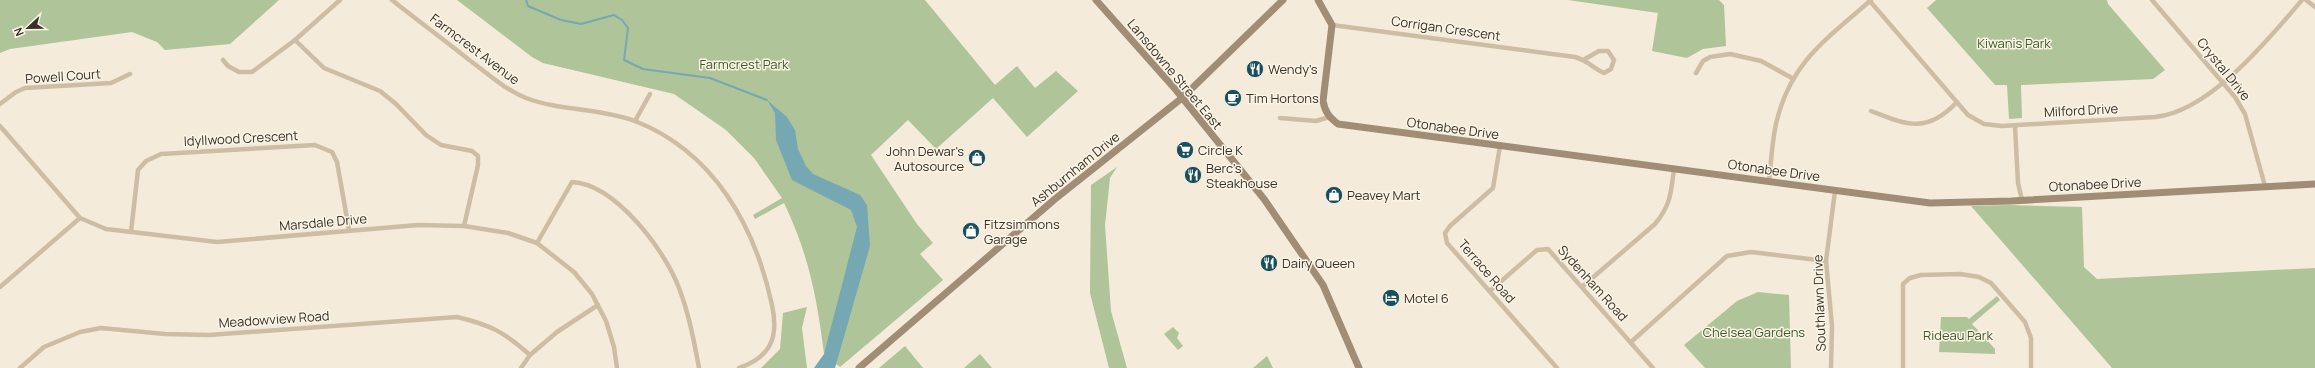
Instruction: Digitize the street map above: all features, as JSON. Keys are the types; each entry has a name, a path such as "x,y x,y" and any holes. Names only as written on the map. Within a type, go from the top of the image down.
{"street":[{"path":"223,60 228,66 239,72 252,72 295,40 340,0"},
{"name":"Farmcrest Avenue","path":"392,0 507,89 546,104 592,110 635,121 670,139 708,170 735,204 752,238 768,283 774,316 774,336 768,350 756,362 739,368"},
{"name":"Lansdowne Street East","path":"1096,0 1182,98 1264,198 1310,265 1337,314 1359,368"},
{"name":"Ashburnham Drive","path":"859,368 1055,199 1182,98 1283,0"},
{"path":"1280,118 1316,121 1329,117 1323,100 1332,25 1318,0"},
{"path":"1769,182 1776,124 1792,78 1809,55 1824,40 1870,0"},
{"name":"Milford Drive","path":"1870,0 1968,115 1984,124 2015,126 2049,122 2168,116 2180,112 2223,84 2276,31 2302,0"},
{"name":"Crystal Drive","path":"2152,0 2223,84 2236,97 2245,114 2265,186"},
{"path":"2306,0 2315,7"},
{"name":"Corrigan Crescent","path":"1332,25 1585,59"},
{"path":"295,40 324,68 380,91 396,104 426,136 440,145 472,151 478,156 478,165 464,226"},
{"path":"1598,51 1608,51 1614,60 1611,69 1604,73 1593,68 1585,59 1598,51"},
{"path":"1696,73 1704,61 1710,57 1730,54 1761,61 1792,78"},
{"name":"Powell Court","path":"0,104 16,92 25,88 110,83 130,74"},
{"path":"635,121 650,94"},
{"path":"1871,111 1911,125 1920,125 1934,120 1957,102"},
{"name":"Otonabee Drive","path":"1329,117 1338,124 1930,203 2022,200 2315,184"},
{"name":"Marsdale Drive","path":"0,126 80,218 106,229 217,242 418,225 464,226 508,233 536,243 574,272 592,294 598,305 614,347 617,368"},
{"path":"2015,126 2018,184 2022,200"},
{"name":"Idyllwood Crescent","path":"130,232 138,170 146,162 161,154 315,145 332,152 337,162 349,230"},
{"name":"Terrace Road","path":"1500,146 1493,188 1450,226 1445,233 1447,243 1557,368"},
{"path":"1583,286 1655,224 1663,215 1670,203 1674,169"},
{"path":"536,243 572,182 581,182 606,194 631,216 654,243 678,287 693,334 699,368"},
{"name":"Southlawn Drive","path":"1831,368 1832,326 1826,262 1835,191"},
{"path":"0,288 80,218"},
{"name":"Sydenham Road","path":"1490,291 1537,250 1548,250 1583,286 1653,368"},
{"path":"1631,342 1727,256 1751,252 1826,262"},
{"path":"1903,368 1903,284 1910,278 1921,275 1960,274 1979,277 1991,283 2025,322 2031,338 2031,368"},
{"path":"521,368 530,355 556,332 598,305"},
{"name":"Meadowview Road","path":"20,368 44,348 80,332 101,328 165,334 209,335 457,317 485,324 509,336 530,355"}],"green space":[{"path":"0,0 279,0 230,44 165,50 157,42 132,32 10,49 0,53"},
{"name":"Farmcrest Park","path":"457,0 925,0 995,85 1017,66 1035,88 1056,71 1078,91 1027,137 993,98 936,149 908,120 871,155 917,224 933,243 920,254 943,280 840,367 824,354 811,277 800,241 784,203 755,219 753,215 782,198 754,158 726,130 674,94 543,63 532,57"},
{"path":"1568,0 1719,0 1724,5 1726,46 1703,49 1687,58 1652,51 1658,13"},
{"name":"Kiwanis Park","path":"1936,0 2107,0 2108,4 2165,70 2153,79 2021,85 2022,118 2009,119 2007,85 1995,85 1927,8"},
{"path":"1117,167 1110,178 1105,225 1111,311 1127,368 1109,368 1090,293 1091,185"},
{"path":"2008,205 2082,207 2084,267 2097,279 2315,268 2315,368 2112,368 1971,206"},
{"name":"Chelsea Gardens","path":"1758,292 1789,295 1791,368 1705,368 1684,345 1737,301"},
{"name":"Rideau Park","path":"1997,296 2000,300 1972,324 1995,349 1995,354 1939,352 1941,317 1967,317 1969,319"},
{"path":"807,307 802,328 807,368 761,368 780,349 783,313"},
{"path":"1173,327 1179,333 1177,338 1183,346 1178,350 1164,334"},
{"path":"905,346 923,368 879,368"},
{"path":"980,354 992,368 964,368"},
{"path":"1267,356 1273,368 1253,368"}],"water":[{"path":"767,100 787,117 795,130 798,149 806,166 813,174 860,195 867,205 870,246 835,368 814,368 824,354 857,227 851,210 792,180 776,140 775,113"}],"waterway":[{"path":"526,0 528,6 561,20 581,24 614,15 622,20 628,28 624,60 643,69 710,78 767,100"}],"place":[{"name":"Wendy's","path":"1255,69"},
{"name":"Tim Hortons","path":"1233,98"},
{"name":"Circle K","path":"1185,150"},
{"name":"John Dewar's Autosource","path":"977,158"},
{"name":"Berc's Steakhouse","path":"1193,175"},
{"name":"Peavey Mart","path":"1334,195"},
{"name":"Fitzsimmons Garage","path":"971,231"},
{"name":"Dairy Queen","path":"1269,263"},
{"name":"Motel 6","path":"1391,298"}]}
